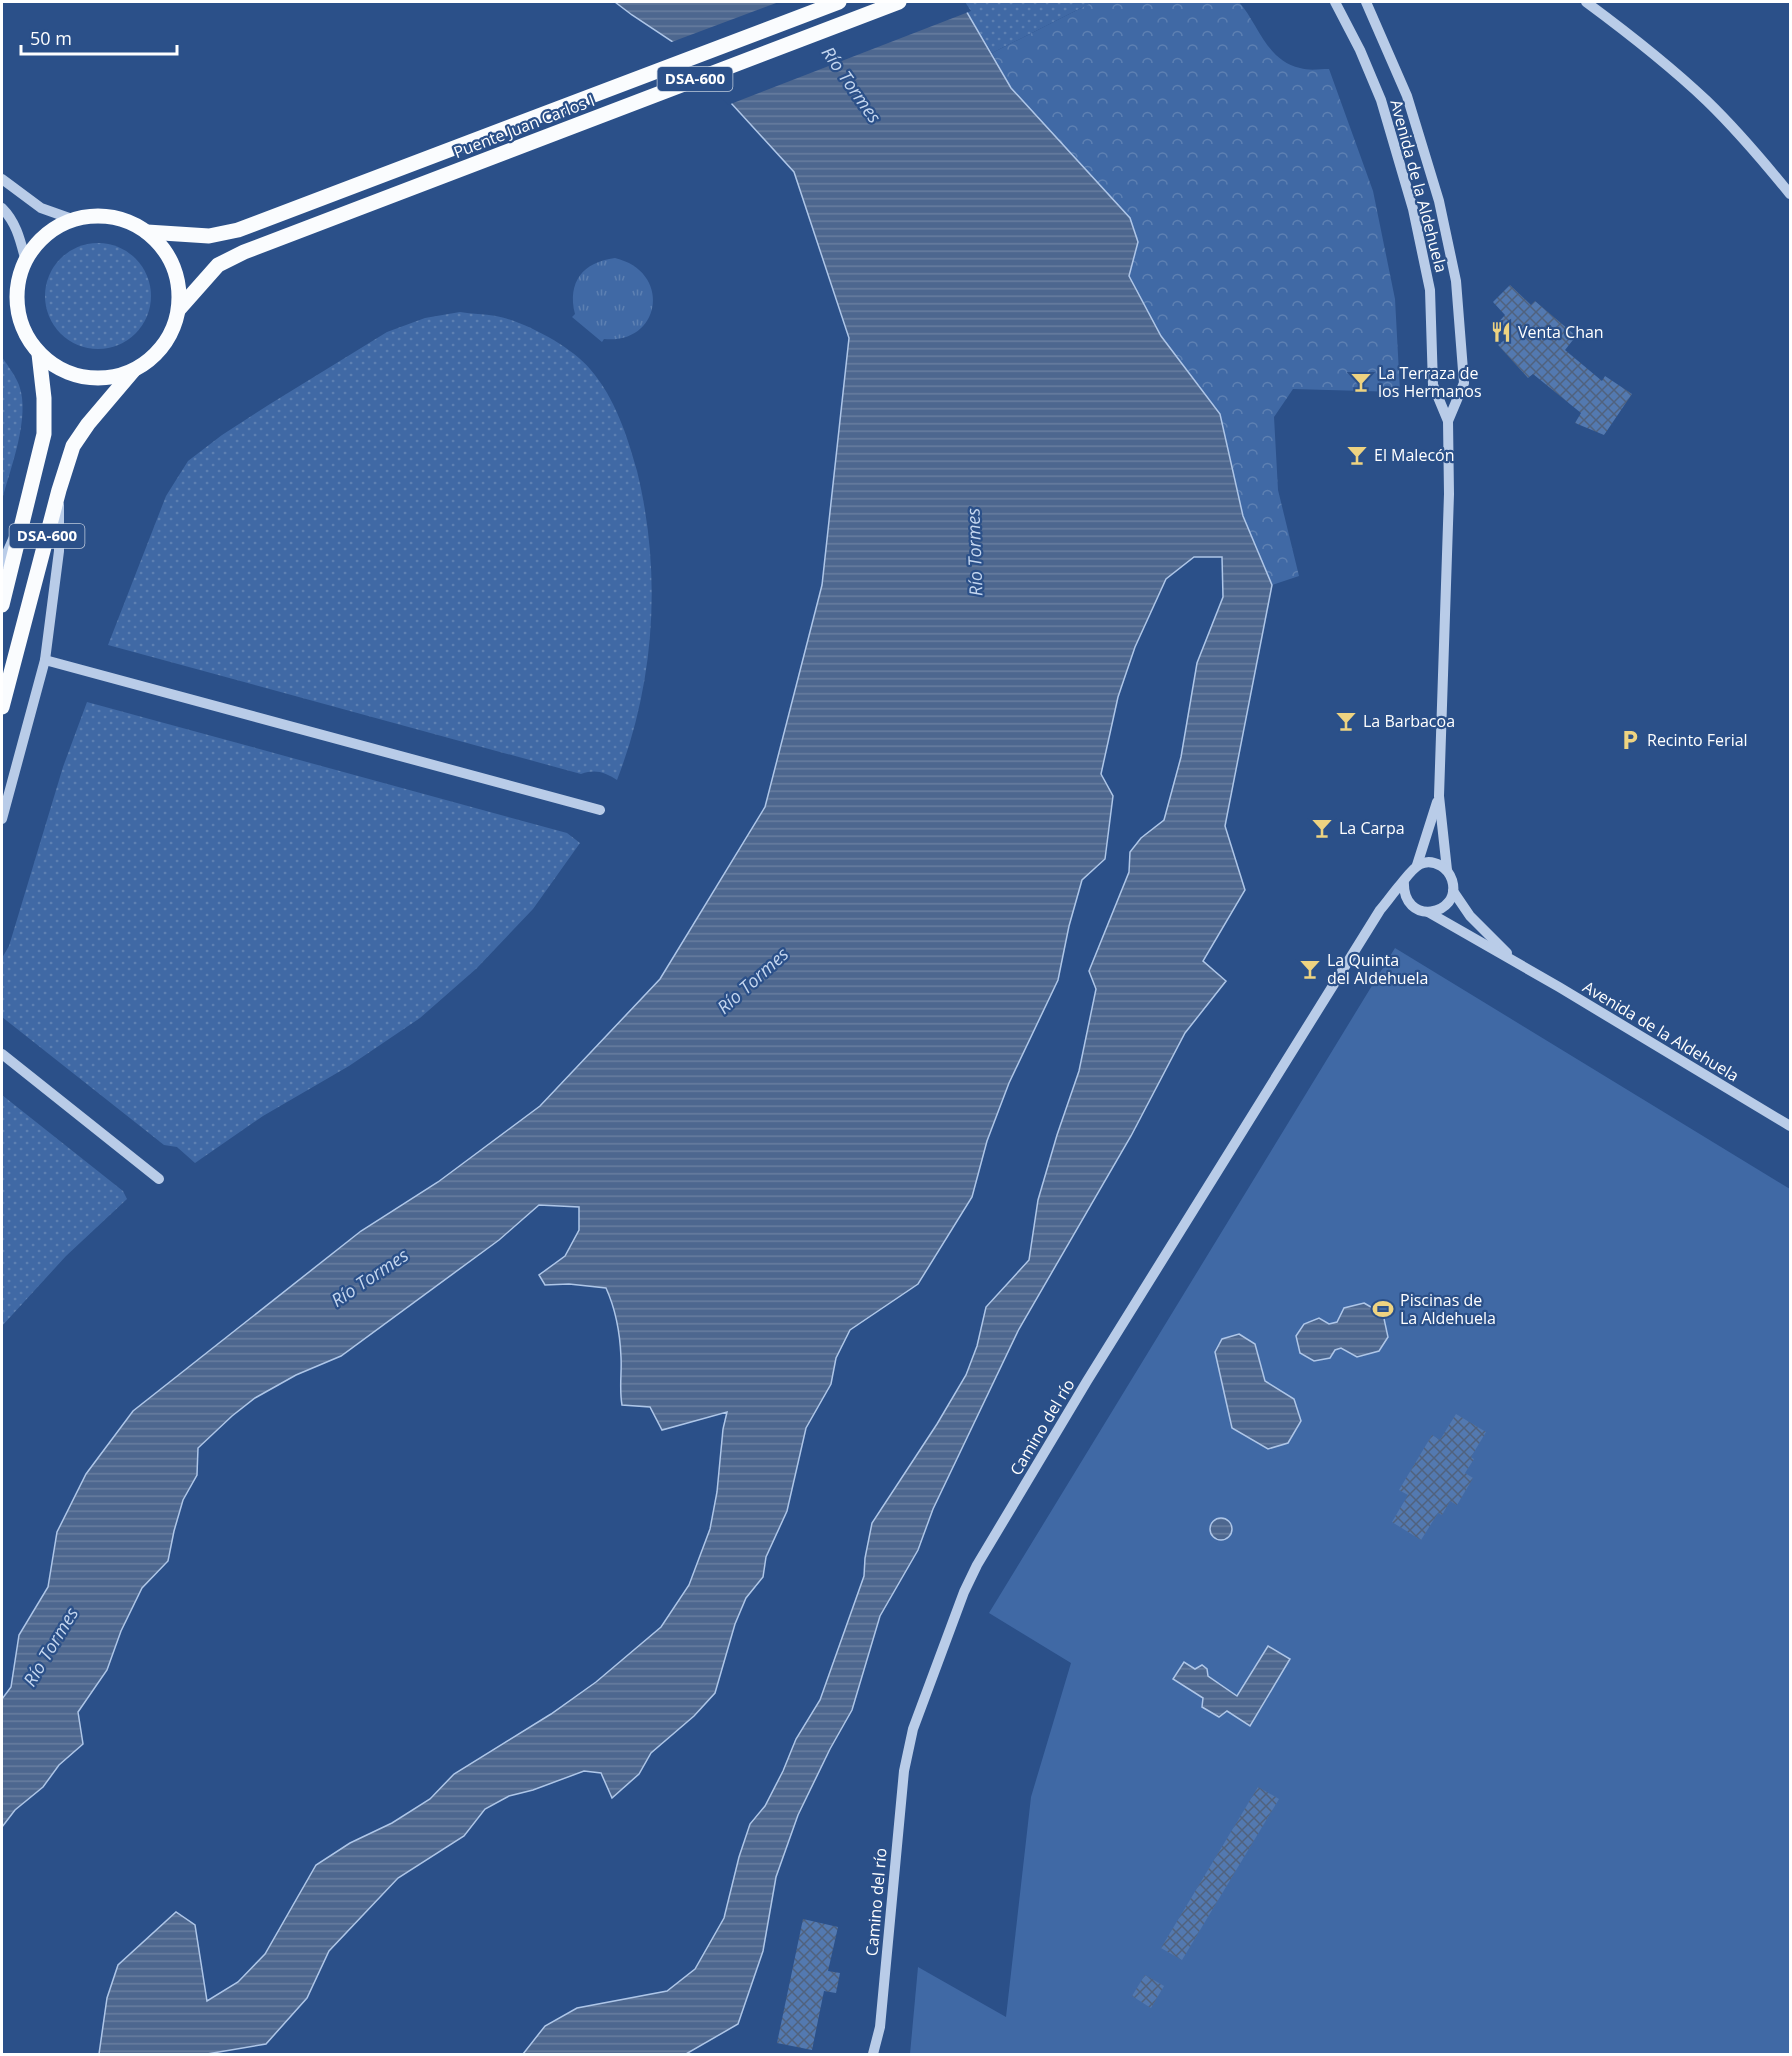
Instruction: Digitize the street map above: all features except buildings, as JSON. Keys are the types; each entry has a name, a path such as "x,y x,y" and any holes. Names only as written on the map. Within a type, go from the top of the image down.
{"main road":[{"name":"Puente Juan Carlos I","path":"147,232 209,236 238,230 839,2"},
{"name":"Puente Juan Carlos I","path":"179,309 218,265 244,252 898,2"},
{"name":"DSA-600","path":"98,215 124,219 147,232 167,253 178,280 179,309 171,334 155,356 133,371 114,378 93,379 74,375 55,367 39,354 24,333 17,308 17,282 26,258 45,234 72,219 98,215"},
{"name":"DSA-600","path":"2,605 44,434 44,398 39,354"},
{"name":"DSA-600","path":"2,707 59,490 73,446 88,424 133,371"}],"street":[{"name":"Avenida de la Aldehuela","path":"1335,2 1360,50 1381,100 1413,209 1430,290 1433,386 1448,421 1449,494 1439,796 1447,870"},
{"name":"Avenida de la Aldehuela","path":"1366,2 1407,96 1439,201 1453,269 1464,383 1448,421"},
{"path":"1586,2 1639,42 1707,102 1751,147 1791,194"},
{"path":"2,179 41,208 72,219"},
{"path":"2,208 9,215 18,232 26,258"},
{"path":"2,819 45,660 59,551 59,490"},
{"path":"2,564 24,515"},
{"path":"45,660 600,810"},
{"name":"Avenida de la Aldehuela","path":"1417,865 1439,796"},
{"path":"1427,862 1437,864 1447,870 1452,880 1453,891 1449,902 1440,910 1428,912 1417,910 1408,902 1404,880 1409,871 1427,862"},
{"name":"Camino del río","path":"873,2055 880,2027 904,1771 908,1751 913,1729 976,1565 1380,910 1404,880"},
{"name":"Avenida de la Aldehuela","path":"1453,891 1470,916 1516,962"},
{"name":"Avenida de la Aldehuela","path":"1428,912 1791,1126"},
{"path":"2,1054 159,1179"}],"green space":[{"path":"961,2 1093,2 992,53"},
{"path":"1093,2 1239,2 1264,41 1279,58 1303,69 1329,69 1373,191 1395,299 1400,392 1293,389 1274,417 1278,490 1299,576 1272,585 1243,516 1220,414 1161,336 1129,276 1138,242 1011,88 992,53"},
{"path":"98,243 118,247 136,258 147,276 151,296 147,316 136,334 118,345 98,349 78,345 60,334 49,316 45,296 49,276 60,258 78,247"},
{"path":"615,258 634,266 646,277 652,291 653,306 648,320 638,331 623,338 604,339 602,342 572,317 575,314 573,292 576,283 586,269 604,260"},
{"path":"460,312 496,316 520,323 572,352 599,380 619,417 629,444 645,510 650,549 651,627 640,705 617,780 600,772 581,774 108,645 166,496 188,461 222,435 387,332 425,318"},
{"path":"2,357 19,385 23,412 18,443 2,500"},
{"path":"87,702 567,833 580,843 533,909 477,968 420,1018 349,1066 263,1116 195,1163 177,1147 164,1145 2,1017 2,958 9,946 63,767"},
{"path":"1395,948 1790,1189 1790,2054 910,2054 918,1967 1006,2017 1031,1797 1071,1663 989,1613"},
{"path":"2,1095 123,1191 127,1199 66,1256 2,1326"}],"water":[{"name":"Río Tormes","path":"615,2 961,2 1011,88 1130,218 1138,242 1129,276 1161,336 1220,414 1243,516 1272,585 1225,826 1245,890 1203,961 1226,981 1185,1033 1131,1136 1019,1329 933,1509 918,1550 880,1616 852,1710 798,1815 776,1877 763,1951 738,2024 686,2054 523,2054 545,2026 577,2008 667,1991 695,1969 724,1918 739,1857 750,1824 765,1806 796,1739 820,1700 864,1576 872,1523 966,1375 977,1346 986,1307 1029,1260 1038,1200 1079,1071 1096,989 1089,971 1129,872 1130,852 1141,838 1164,820 1181,757 1197,663 1223,597 1222,557 1194,557 1166,579 1135,647 1118,697 1101,774 1113,796 1105,859 1082,880 1069,926 1058,980 1009,1083 987,1141 972,1197 918,1284 850,1330 836,1358 831,1384 806,1428 787,1511 766,1557 763,1577 746,1598 735,1624 715,1693 694,1716 651,1753 639,1774 612,1798 601,1773 584,1771 533,1790 509,1796 485,1809 464,1836 398,1878 329,1951 307,1998 266,2044 207,2054 99,2054 107,1998 118,1965 176,1912 195,1925 207,2001 238,1982 265,1954 316,1865 350,1843 392,1823 430,1799 454,1774 551,1714 596,1682 661,1627 689,1585 710,1529 727,1412 662,1430 650,1407 622,1405 618,1330 606,1288 569,1284 545,1285 539,1275 565,1256 579,1230 579,1207 539,1205 499,1240 341,1356 296,1375 255,1398 198,1448 197,1475 183,1500 168,1561 142,1588 121,1631 107,1670 78,1712 83,1744 59,1765 43,1787 15,1810 2,1827 2,1699 11,1687 19,1635 48,1587 57,1532 86,1474 133,1411 361,1231 438,1182 540,1106 660,979 765,807 822,585 849,338 794,172 679,46"},
{"path":"1364,1303 1383,1314 1388,1337 1379,1351 1357,1357 1341,1348 1335,1350 1330,1358 1314,1361 1300,1353 1296,1336 1304,1324 1319,1318 1329,1324 1337,1322 1344,1308"},
{"path":"1239,1334 1255,1344 1265,1381 1294,1399 1301,1421 1288,1443 1268,1449 1232,1428 1215,1352 1222,1339"},
{"path":"1217,1518 1225,1518 1232,1525 1232,1533 1225,1540 1217,1540 1210,1533 1210,1525"},
{"path":"1268,1646 1290,1659 1250,1726 1227,1711 1219,1717 1202,1707 1203,1698 1173,1679 1184,1662 1195,1669 1202,1665 1207,1669 1208,1676 1237,1696"}],"pier":[{"path":"779,2 965,2 971,11 728,105 678,49 669,43"}],"place":[{"name":"Venta Chan","path":"1501,332"},
{"name":"La Terraza de los Hermanos","path":"1361,382"},
{"name":"El Malecón","path":"1357,455"},
{"name":"La Barbacoa","path":"1346,721"},
{"name":"Recinto Ferial","path":"1630,740"},
{"name":"La Carpa","path":"1322,828"},
{"name":"La Quinta del Aldehuela","path":"1310,969"},
{"name":"Piscinas de La Aldehuela","path":"1383,1309"}]}
